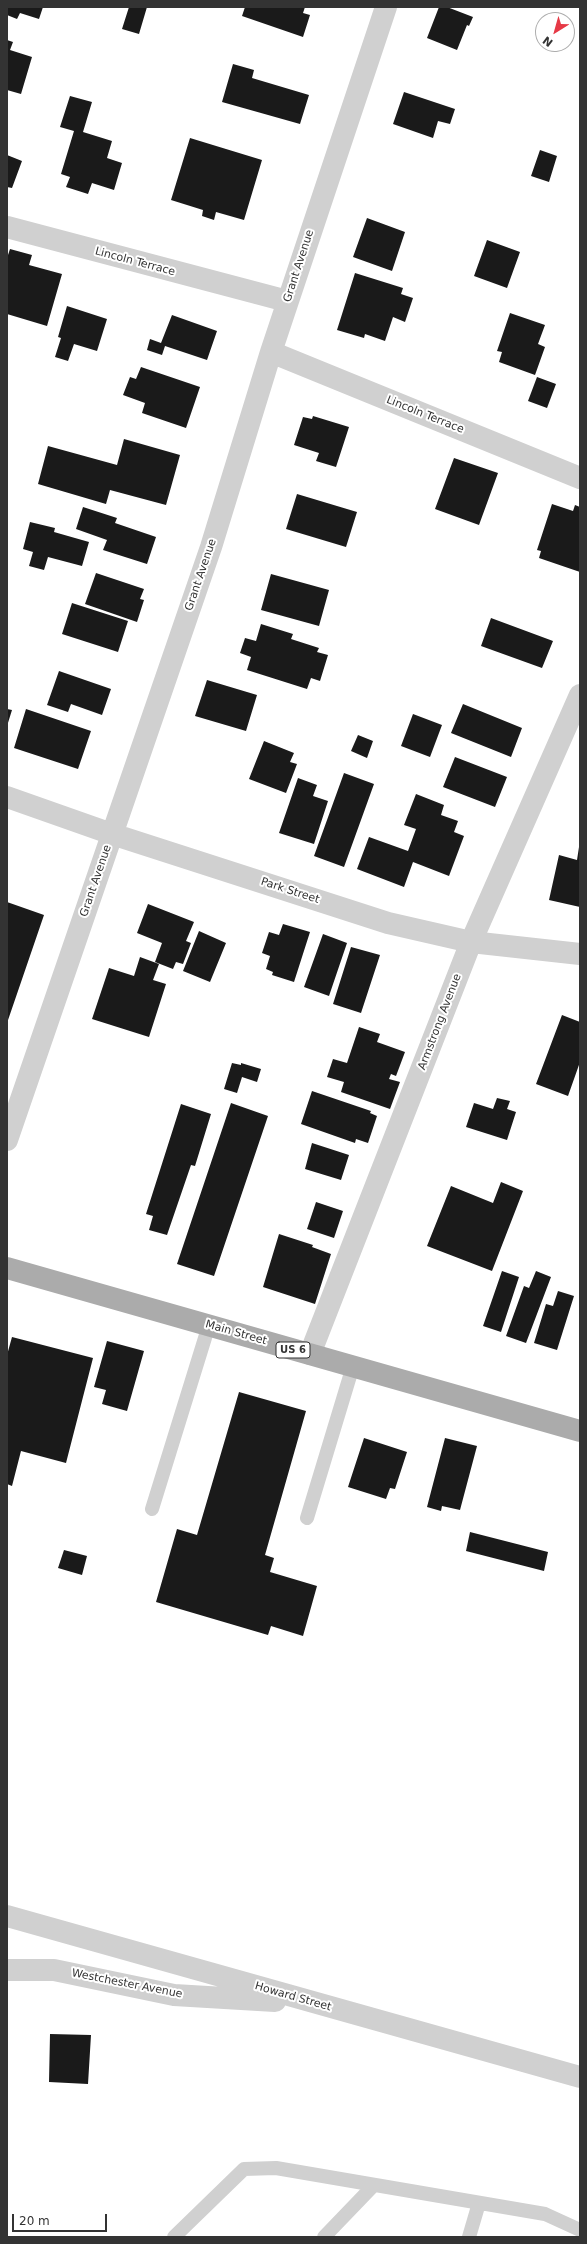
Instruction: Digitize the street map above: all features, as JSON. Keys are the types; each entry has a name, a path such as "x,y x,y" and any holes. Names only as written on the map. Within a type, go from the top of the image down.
{"main road":[{"name":"Main Street","path":"7,1268 580,1431"}],"street":[{"name":"Grant Avenue","path":"7,1140 211,547 287,301 386,7"},
{"name":"Lincoln Terrace","path":"7,227 287,301"},
{"name":"Lincoln Terrace","path":"271,352 580,478"},
{"name":"Armstrong Avenue","path":"310,1354 471,942 580,695"},
{"name":"Park Street","path":"7,796 112,834 388,923 471,942 580,954"},
{"name":"Howard Street","path":"7,1916 580,2077"},
{"name":"Westchester Avenue","path":"7,1970 54,1970 174,1994 318,2004"}],"lane":[{"path":"152,1509 209,1325"},
{"path":"307,1518 353,1366"},
{"path":"174,2237 244,2170 276,2168 545,2214 580,2230"},
{"path":"324,2237 374,2185"},
{"path":"469,2237 479,2203"}],"building":[{"path":"7,7 43,7 39,19 20,13 17,19 7,15"},
{"path":"129,7 147,7 139,34 122,29"},
{"path":"245,7 305,7 303,13 310,15 303,37 242,16"},
{"path":"439,7 447,7 473,17 469,26 467,25 457,50 427,38"},
{"path":"7,40 13,42 10,50 32,57 21,94 7,90"},
{"path":"233,64 254,70 252,78 309,95 300,124 222,102"},
{"path":"404,92 455,109 450,124 438,121 433,138 393,124"},
{"path":"70,96 92,102 83,132 112,141 107,158 122,163 114,190 92,183 88,194 66,187 70,177 61,174 74,131 60,127"},
{"path":"190,138 262,160 244,220 216,212 214,220 202,216 203,210 171,200"},
{"path":"540,150 557,156 549,182 531,176"},
{"path":"7,155 22,161 12,188 7,187"},
{"path":"367,218 405,232 392,271 353,257"},
{"path":"487,240 520,252 507,288 474,276"},
{"path":"10,249 32,255 29,265 62,274 47,326 7,314 7,258"},
{"path":"355,273 403,288 401,294 413,298 405,322 393,317 385,341 365,334 364,338 337,330"},
{"path":"67,306 107,319 97,351 74,344 68,361 55,357 61,338 58,337"},
{"path":"510,313 545,325 538,344 545,347 535,375 499,362 502,352 497,351"},
{"path":"172,315 217,331 207,360 165,346 162,355 147,350 150,339 161,343"},
{"path":"141,367 200,387 186,428 142,413 145,403 123,395 130,377 136,379"},
{"path":"537,377 556,384 547,408 528,401"},
{"path":"313,416 349,427 336,467 316,461 319,453 294,445 303,417 312,419"},
{"path":"124,439 180,455 166,505 110,490 106,504 38,484 48,446 117,465"},
{"path":"454,458 498,473 479,525 435,509"},
{"path":"297,494 357,512 346,547 286,529"},
{"path":"552,504 573,511 575,505 580,507 580,572 539,558 541,551 537,550"},
{"path":"83,507 117,518 115,523 156,537 147,564 103,550 107,540 76,529"},
{"path":"30,522 55,528 54,532 89,542 82,566 48,557 44,570 29,566 33,552 23,549"},
{"path":"96,573 144,589 140,599 144,600 137,622 85,604"},
{"path":"271,574 329,590 319,626 261,610"},
{"path":"72,603 128,621 118,652 62,634"},
{"path":"491,618 553,641 542,668 481,646"},
{"path":"261,624 293,634 291,639 319,648 317,652 328,655 320,681 311,678 307,689 247,670 251,657 240,653 245,638 256,641"},
{"path":"59,671 111,689 102,715 71,704 68,712 47,705"},
{"path":"207,680 257,695 246,731 195,716"},
{"path":"463,704 522,728 511,757 451,733"},
{"path":"7,709 12,710 7,726"},
{"path":"26,709 91,731 78,769 14,748"},
{"path":"413,714 442,725 430,757 401,746"},
{"path":"358,735 373,741 367,758 351,751"},
{"path":"264,741 294,753 290,762 297,764 286,793 249,779"},
{"path":"455,757 507,777 495,807 443,787"},
{"path":"344,773 374,784 344,867 314,856"},
{"path":"298,778 317,785 313,796 328,801 314,844 279,833"},
{"path":"416,794 444,805 441,815 458,821 454,832 464,836 449,876 413,862 404,887 357,869 369,837 408,851 416,829 404,825"},
{"path":"579,847 580,907 549,900 559,855 577,860"},
{"path":"7,902 44,915 7,1023"},
{"path":"148,904 194,922 186,941 191,943 183,964 176,962 173,969 155,962 162,943 137,933"},
{"path":"283,924 310,932 294,982 272,975 273,972 266,969 270,956 262,953 269,932 279,935"},
{"path":"199,931 226,943 210,982 183,971"},
{"path":"323,934 347,943 329,996 304,987"},
{"path":"351,947 380,955 361,1013 333,1004"},
{"path":"140,957 159,964 153,980 166,984 149,1037 92,1019 109,968 134,976"},
{"path":"562,1015 580,1022 580,1062 568,1096 536,1084"},
{"path":"359,1027 380,1034 377,1042 405,1052 396,1076 391,1074 389,1079 400,1082 390,1109 341,1092 344,1082 327,1077 333,1059 347,1063"},
{"path":"232,1063 241,1065 241,1063 261,1069 257,1082 242,1077 237,1093 224,1089"},
{"path":"312,1091 371,1111 370,1113 377,1116 368,1143 356,1139 355,1143 301,1124"},
{"path":"497,1098 510,1101 507,1109 516,1112 507,1140 466,1127 474,1103 493,1109"},
{"path":"231,1103 268,1116 214,1276 177,1264"},
{"path":"181,1104 211,1114 195,1166 191,1165 167,1235 149,1230 153,1216 146,1214"},
{"path":"312,1143 349,1155 341,1180 305,1169"},
{"path":"501,1182 523,1191 492,1271 427,1246 451,1186 493,1203"},
{"path":"316,1202 343,1211 334,1238 307,1229"},
{"path":"279,1234 313,1245 312,1247 331,1254 315,1304 263,1287"},
{"path":"502,1271 519,1277 501,1332 483,1326"},
{"path":"536,1271 551,1277 526,1343 506,1336 524,1286 529,1288"},
{"path":"558,1291 574,1296 557,1350 534,1343 546,1304 553,1306"},
{"path":"12,1337 93,1358 66,1463 21,1451 12,1486 7,1484 7,1355"},
{"path":"107,1341 144,1351 127,1411 102,1404 106,1390 94,1387"},
{"path":"239,1392 306,1411 265,1555 274,1558 270,1572 317,1586 303,1636 271,1626 268,1635 156,1602 177,1529 197,1535"},
{"path":"364,1438 407,1452 395,1489 390,1488 386,1499 348,1487"},
{"path":"445,1438 477,1446 460,1510 442,1506 441,1511 427,1507"},
{"path":"470,1532 548,1552 544,1571 466,1551"},
{"path":"64,1550 87,1556 82,1575 58,1568"},
{"path":"50,2034 91,2035 88,2084 49,2082"}]}
